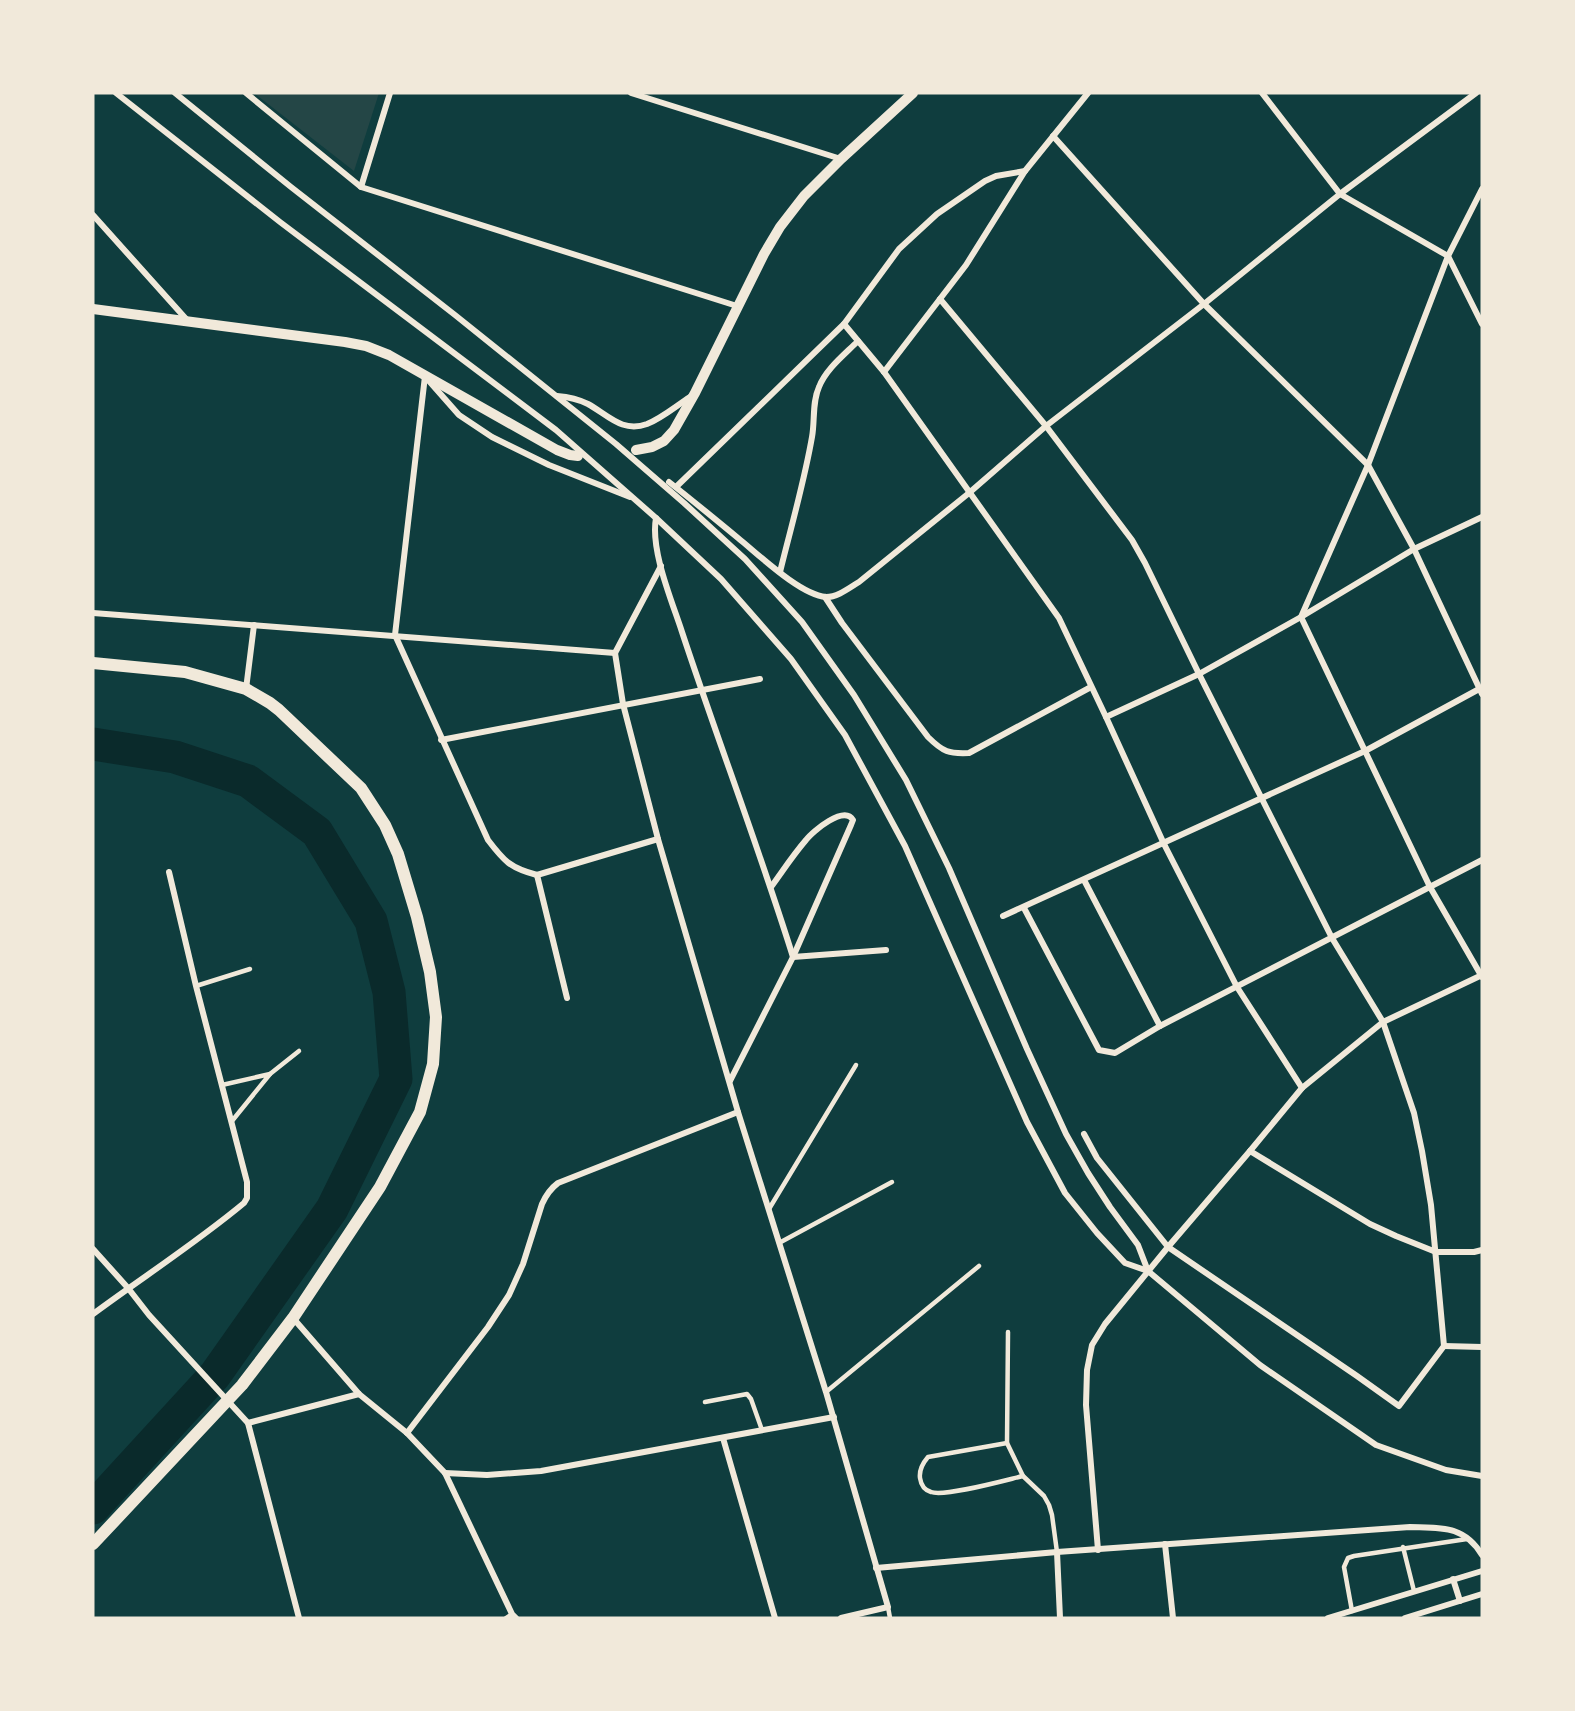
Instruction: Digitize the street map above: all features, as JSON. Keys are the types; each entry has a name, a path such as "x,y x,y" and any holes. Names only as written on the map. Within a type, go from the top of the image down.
{"main road":[{"path":"93,663 177,671 246,689 279,710 361,788 385,825 398,854 417,917 430,972 436,1017 433,1064 420,1112 380,1187 293,1318 242,1385 93,1544"}],"street":[{"path":"116,93 280,222 556,430 721,579 791,659 845,735 905,846 1027,1122 1065,1193 1125,1263 1148,1271 1260,1365 1376,1445 1446,1470 1482,1476"},
{"path":"175,93 616,444 745,559 802,622 854,695 906,780 949,868 1066,1134 1110,1207 1138,1245 1148,1271"},
{"path":"246,93 361,188 738,306"},
{"path":"361,188 390,93"},
{"path":"631,93 842,159"},
{"path":"636,450 652,447 664,441 674,430 780,227 804,196 913,93"},
{"path":"884,372 966,265 1025,171 1088,93"},
{"path":"1262,93 1340,194 1448,256 1482,323"},
{"path":"669,482 804,589 825,597 844,592 969,493 1046,426 1204,304 1340,194 1476,93"},
{"path":"1003,916 1365,751 1481,690 1414,549 1368,465 1204,304 1053,136"},
{"path":"676,487 844,324 899,249 938,214 985,181 996,176 1025,171"},
{"path":"1098,1550 1086,1405 1087,1370 1092,1345 1105,1324 1302,1088 1383,1022 1482,976 1430,887 1301,617 1368,465 1448,256 1482,189"},
{"path":"93,215 187,321"},
{"path":"940,299 1046,426 1132,540 1332,938 1383,1022 1414,1113 1424,1162 1436,1252 1444,1346 1399,1406 1168,1247 1097,1158 1084,1134"},
{"path":"93,309 366,346 389,355 557,450 578,456"},
{"path":"844,324 884,372 1059,618 1164,844 1237,987 1302,1088"},
{"path":"780,572 813,435 818,387 832,367 858,342"},
{"path":"425,376 459,415 492,437 549,465 635,499"},
{"path":"425,376 395,635 488,840 501,858 518,870 537,875 658,839"},
{"path":"557,396 579,400 608,418 622,425 633,427 660,418 695,393"},
{"path":"1106,717 1199,674 1301,617 1414,549 1482,517"},
{"path":"656,518 655,538 661,566 793,957"},
{"path":"661,566 615,653 623,704 658,839 738,1112 834,1417 888,1607 841,1618"},
{"path":"825,597 928,737 939,748 953,754 969,753 1091,687"},
{"path":"93,613 615,653"},
{"path":"246,689 254,625"},
{"path":"441,740 760,679"},
{"path":"730,1082 793,957 852,825 851,816 841,815 807,838 771,887"},
{"path":"1024,908 1099,1050 1114,1053 1160,1026 1482,860"},
{"path":"93,1314 208,1232 248,1198 232,1121 169,872"},
{"path":"537,875 567,998"},
{"path":"1084,879 1160,1026"},
{"path":"793,957 886,950"},
{"path":"406,1433 488,1327 509,1295 523,1264 546,1196 558,1183 738,1112"},
{"path":"1250,1151 1370,1224 1436,1252 1482,1250"},
{"path":"93,1250 248,1423 298,1618"},
{"path":"293,1318 359,1394 406,1433 444,1473 512,1617"},
{"path":"1444,1346 1482,1347"},
{"path":"248,1423 359,1394"},
{"path":"444,1473 487,1475 541,1471 834,1417"},
{"path":"723,1438 775,1618"},
{"path":"876,1568 1057,1552 1410,1527 1448,1530 1463,1534 1470,1539 1482,1555"},
{"path":"1165,1544 1173,1618"},
{"path":"1057,1552 1060,1618"},
{"path":"1328,1618 1482,1572"},
{"path":"1453,1579 1460,1601"},
{"path":"1405,1618 1482,1594"}],"lane":[{"path":"196,986 250,969"},
{"path":"232,1121 270,1074 299,1051"},
{"path":"769,1209 856,1065"},
{"path":"222,1085 270,1074"},
{"path":"779,1243 891,1182"},
{"path":"826,1392 979,1266"},
{"path":"1008,1332 1007,1443 1023,1476 1044,1496 1049,1505 1057,1552"},
{"path":"705,1402 747,1394 762,1430"},
{"path":"1007,1443 928,1457 919,1473 921,1483 932,1493 947,1492 1023,1476"},
{"path":"1352,1611 1344,1567 1345,1562 1353,1556 1470,1539"},
{"path":"1403,1547 1414,1591"},
{"path":"888,1607 890,1618"}],"shaded area":[{"path":"254,93 379,93 354,171"}],"waterway":[{"path":"93,744 175,757 248,781 317,832 371,921 389,992 396,1079 332,1209 215,1375 93,1508"}]}
